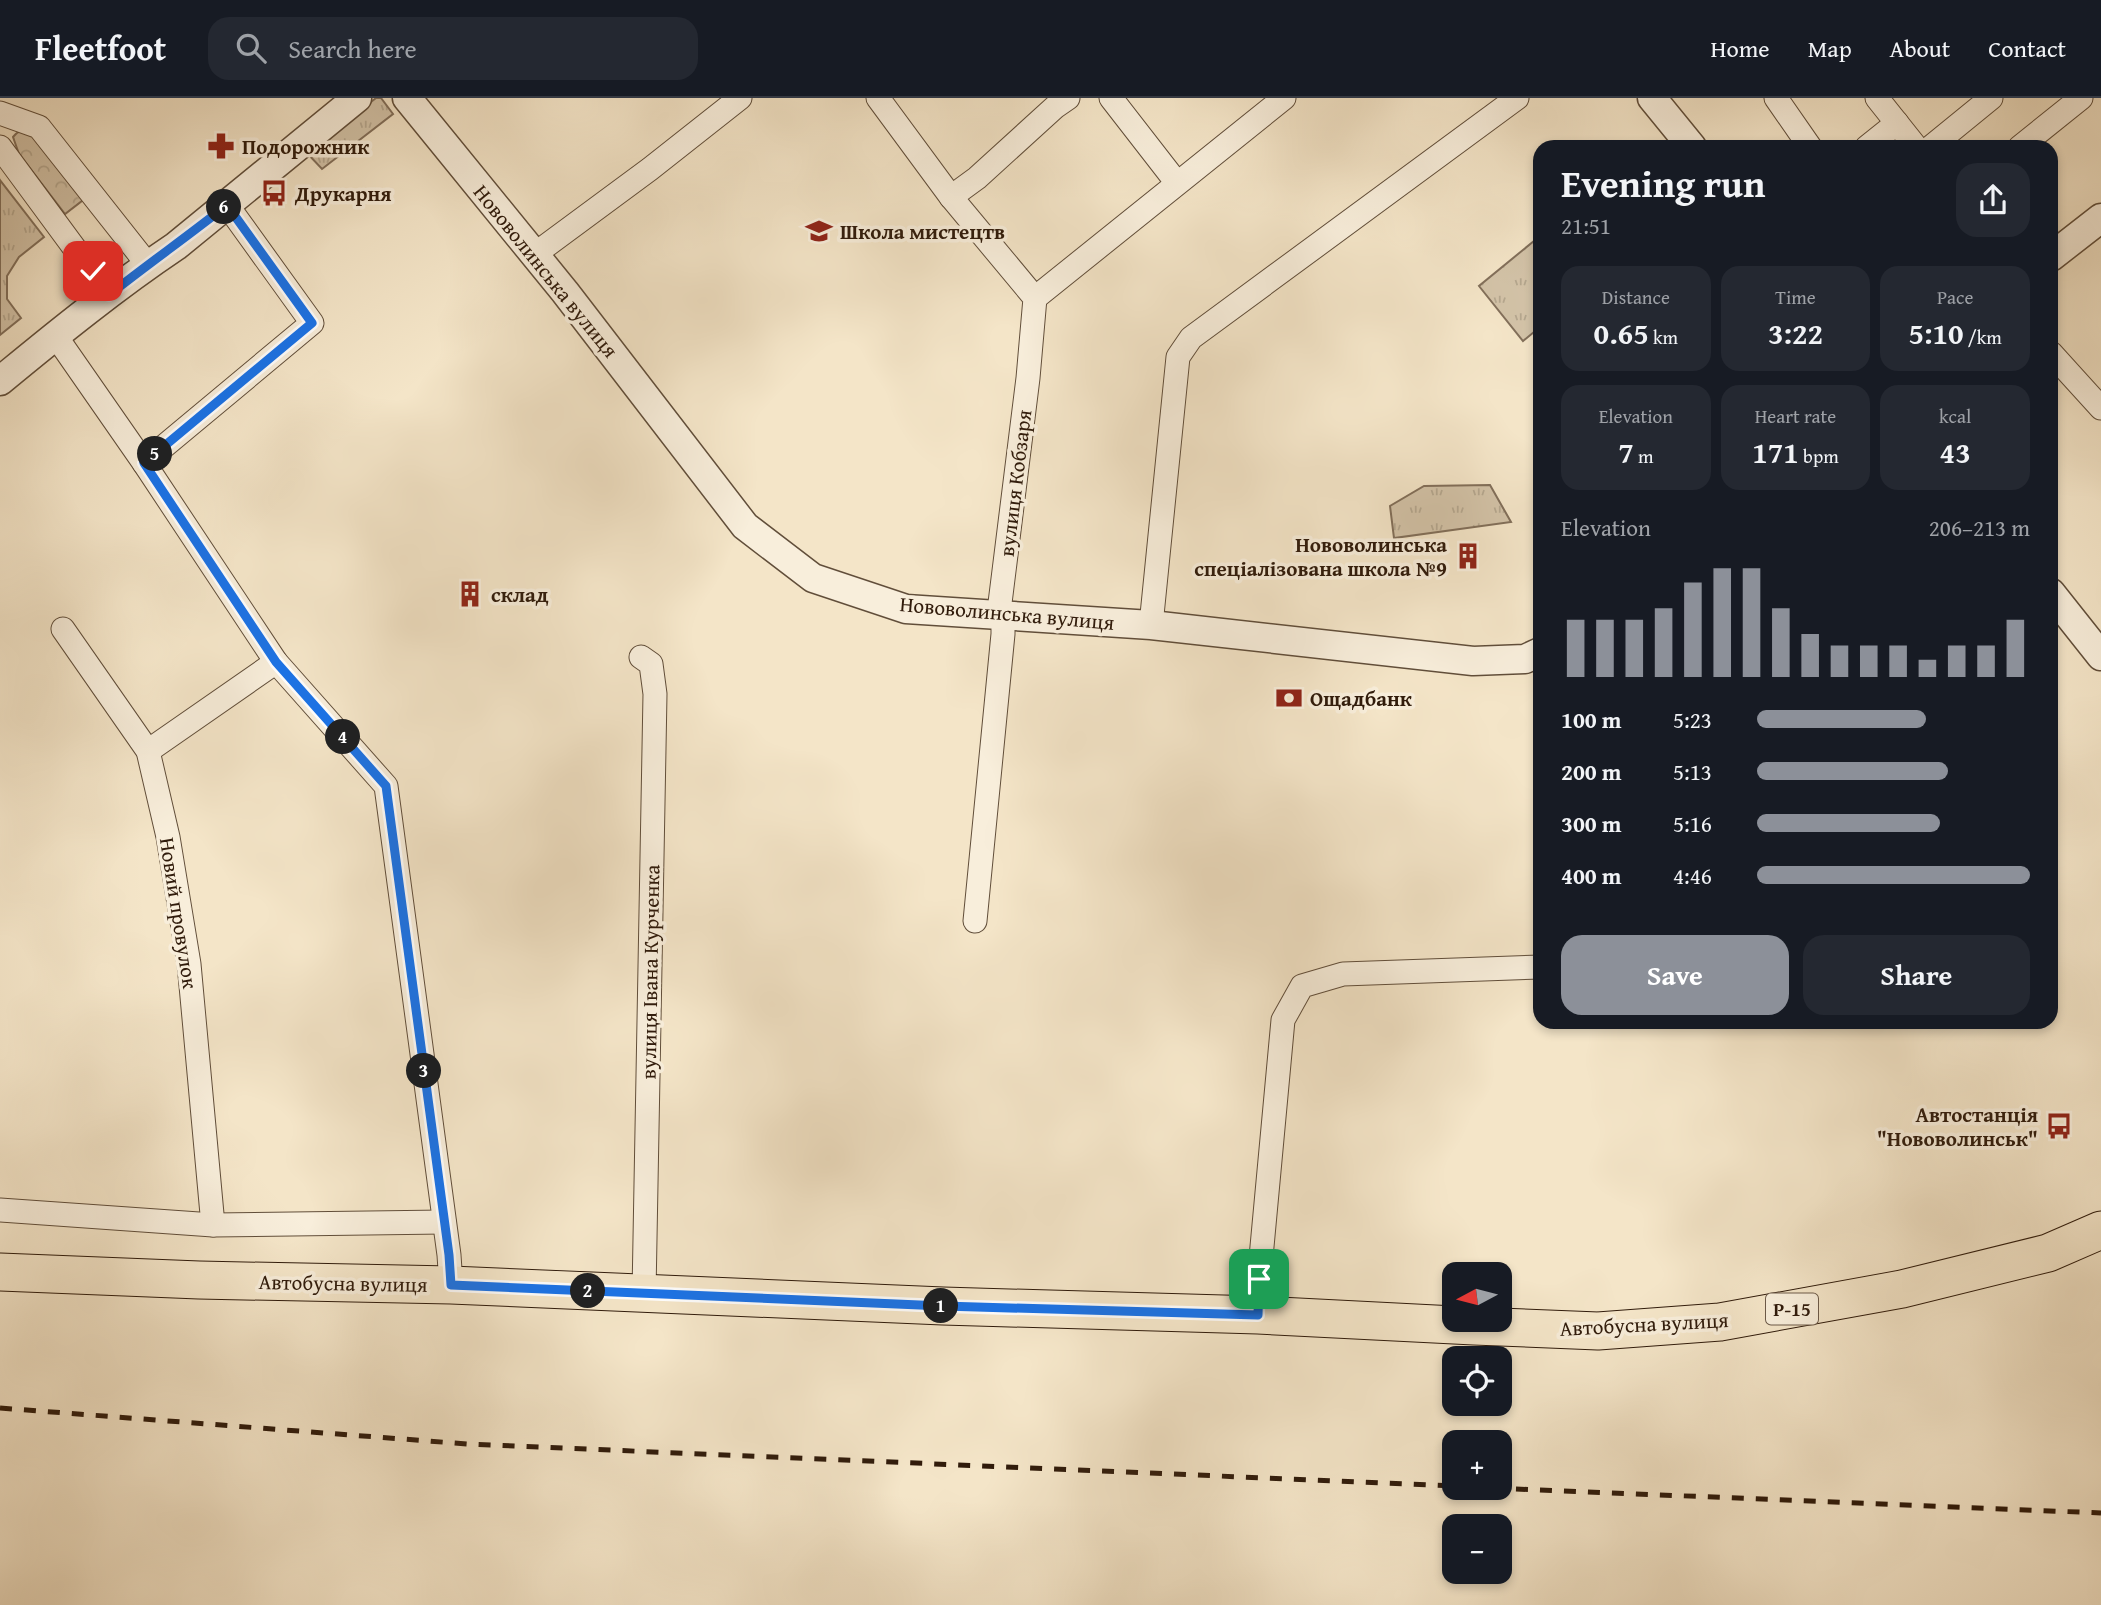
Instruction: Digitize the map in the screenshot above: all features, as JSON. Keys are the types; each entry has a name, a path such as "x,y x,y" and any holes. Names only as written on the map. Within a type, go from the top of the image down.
{"main road":[{"name":"Автобусна вулиця","path":"0,1272 199,1280 451,1285 943,1306 1258,1315 1598,1331 1720,1322 1902,1289 2048,1253 2101,1230"}],"street":[{"path":"0,381 61,344 109,295 176,246 357,98"},
{"name":"Нововолинська вулиця","path":"407,98 535,254 745,526 813,578 906,609 1151,625 1474,661 1525,659 1533,655"},
{"path":"535,254 740,98"},
{"path":"878,98 951,197 1035,298 1283,98"},
{"path":"1111,98 1177,183"},
{"path":"1151,625 1178,357 1191,338 1517,98"},
{"path":"1652,98 1686,140"},
{"path":"1776,98 1805,140"},
{"path":"1877,98 1910,140"},
{"path":"1940,140 1991,98"},
{"path":"2029,140 2081,98"},
{"path":"951,197 977,177 1057,101"},
{"path":"0,113 39,127 148,265"},
{"path":"1876,140 1897,123"},
{"path":"0,148 109,295"},
{"path":"144,463 312,323 227,205"},
{"path":"2058,252 2101,218"},
{"name":"вулиця Кобзаря","path":"975,921 1003,616 1000,603 1028,378 1035,298"},
{"path":"61,344 144,463 276,662 386,786 451,1285"},
{"path":"2058,361 2101,408"},
{"path":"2058,602 2101,656"},
{"name":"Новий провулок","path":"63,629 148,751 167,837 189,964 213,1225"},
{"name":"вулиця Івана Курченка","path":"641,657 651,664 655,694 644,1293"},
{"path":"148,751 276,662"},
{"path":"1258,1315 1283,1020 1302,986 1343,974 1533,967"},
{"path":"0,1210 213,1225 444,1222"}],"green space":[{"path":"376,98 381,98 393,114 322,169 307,153"},
{"path":"29,129 87,197 65,214 19,154 13,137 20,131"},
{"path":"0,180 44,237 19,257 7,276 7,299 21,318 0,335"},
{"path":"1533,242 1533,333 1523,341 1479,286"},
{"path":"1490,485 1511,522 1394,538 1390,506 1424,486"}],"railway":[{"path":"0,1408 467,1444 1442,1485"},
{"path":"1512,1489 2101,1513"}],"place":[{"name":"Подорожник","path":"221,146"},
{"name":"Друкарня","path":"274,193"},
{"name":"Школа мистецтв","path":"819,231"},
{"name":"Нововолинська спеціалізована школа №9","path":"1468,556"},
{"name":"склад","path":"470,594"},
{"name":"Ощадбанк","path":"1289,698"},
{"name":"Автостанція \"Нововолинськ\"","path":"2059,1126"}],"route":[{"path":"93,271 109,295 227,205 312,323 144,463 276,662 386,786 451,1285 943,1306 1258,1315 1259,1279"}]}
